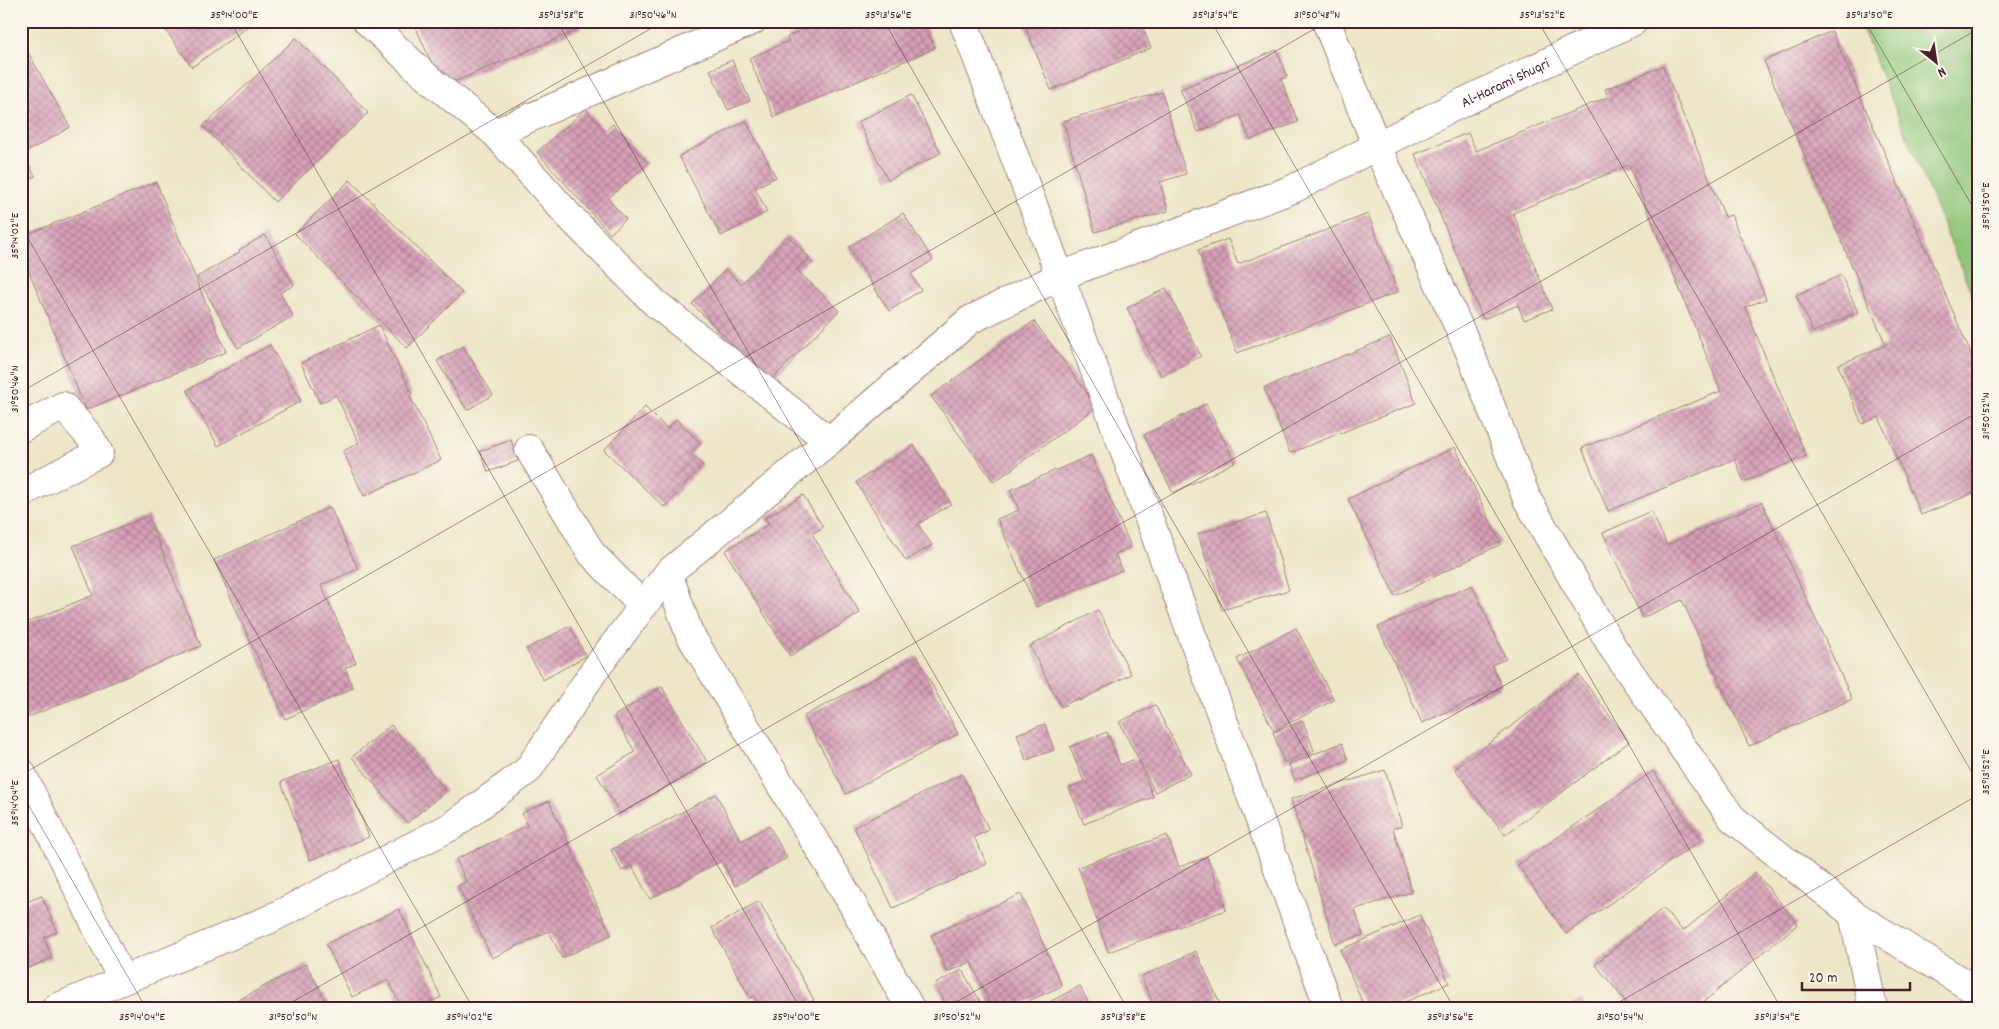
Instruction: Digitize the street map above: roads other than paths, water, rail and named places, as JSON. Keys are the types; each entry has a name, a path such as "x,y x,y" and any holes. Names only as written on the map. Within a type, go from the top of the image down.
{"street":[{"path":"367,21 429,79 495,133 570,217 654,303 829,441"},
{"path":"495,133 752,21"},
{"path":"963,21 1060,276 1329,1008"},
{"path":"1326,21 1376,144 1469,350 1527,498 1613,648 1732,818 1853,914 1978,992"},
{"name":"Al-Harami Shuqri","path":"56,1008 268,920 452,826 528,770 594,671 668,573 829,441 970,320 1060,276 1293,189 1376,144 1634,21"},
{"path":"21,428 64,406 90,437 99,454 21,493"},
{"path":"529,449 592,554 643,606"},
{"path":"668,573 689,633 849,898 910,1008"},
{"path":"21,772 122,979"},
{"path":"1853,914 1873,1008"}]}
